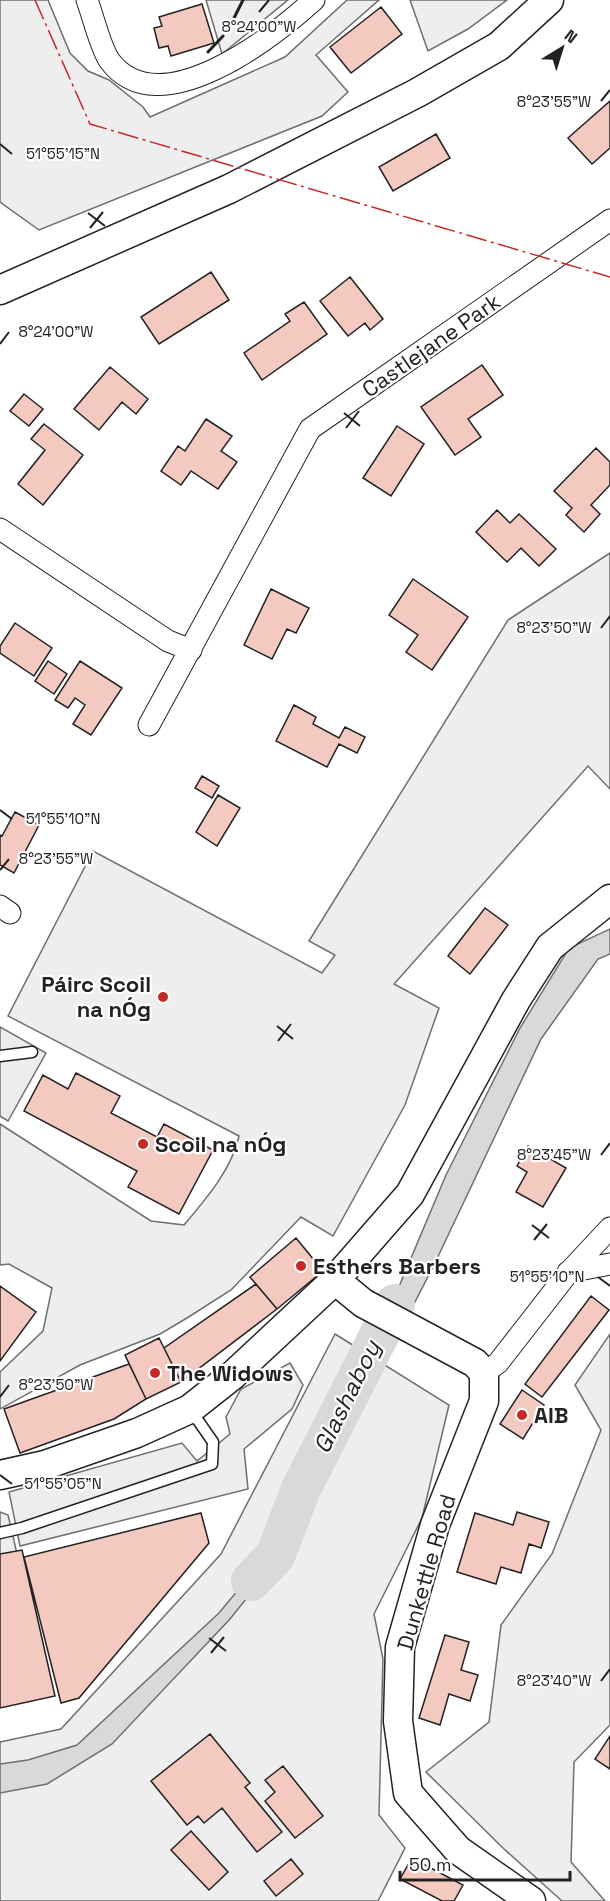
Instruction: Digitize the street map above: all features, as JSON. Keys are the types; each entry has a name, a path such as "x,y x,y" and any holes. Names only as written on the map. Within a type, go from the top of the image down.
{"street":[{"path":"87,0 109,59 124,74 145,84 189,81 232,61 279,32 314,0"},
{"path":"0,290 229,189 417,93 499,46 549,0"},
{"name":"Castlejane Park","path":"149,724 310,429 610,220"},
{"path":"0,529 168,641 191,650"},
{"path":"0,1475 45,1466 137,1433 190,1409 233,1375 334,1280 410,1194 516,1000 549,946 610,899"},
{"path":"334,1280 363,1303 480,1368 498,1363 568,1272 610,1228"},
{"path":"568,1272 610,1264"},
{"name":"Dunkettle Road","path":"480,1368 484,1401 435,1525 400,1647 398,1721 408,1793 458,1850 518,1897"}],"lane":[{"path":"0,1056 32,1052"},
{"path":"0,1533 22,1528 212,1464 213,1442 190,1409"}],"shaded area":[{"path":"0,0 48,0 70,53 88,71 109,80 143,107 150,117 285,57 347,0 379,0 316,55 348,92 322,116 39,230 0,202"},
{"path":"206,0 288,0 222,54"},
{"path":"410,0 507,0 468,29 428,51"},
{"path":"610,553 610,789 588,766 394,984 439,1008 405,1105 333,1236 301,1217 231,1290 160,1334 80,1365 0,1409 0,1372 43,1331 52,1288 9,1264 0,1265 0,1124 151,1221 184,1225 224,1172 236,1148 239,1136 8,1016 93,851 322,973 335,955 309,941 508,620"},
{"path":"610,929 610,954 598,959 541,1039 434,1265 291,1543 230,1619 112,1744 47,1784 0,1793 0,1764 28,1760 77,1745 219,1613 282,1537 371,1353 446,1175 520,1028 569,948"},
{"path":"0,1027 46,1053 8,1121 0,1116"},
{"path":"335,1334 449,1405 422,1518 374,1614 383,1659 379,1815 405,1848 378,1901 0,1901 0,1742 61,1729 221,1554"},
{"path":"610,1334 610,1725 574,1762 571,1862 605,1901 562,1901 504,1849 426,1772 489,1722 501,1625 552,1554 601,1430 575,1385"},
{"path":"290,1363 303,1385 292,1409 244,1449 248,1489 20,1546 9,1492 182,1443 197,1461 230,1434 226,1417 241,1389"},
{"path":"0,1512 8,1515 18,1558 0,1562"}],"building":[{"path":"202,4 214,43 171,56 168,46 159,48 154,28 162,26 159,17"},
{"path":"381,7 402,34 351,73 330,47"},
{"path":"610,101 610,148 592,164 568,138"},
{"path":"436,134 450,158 393,191 379,167"},
{"path":"211,272 229,300 159,344 141,317"},
{"path":"350,277 383,319 370,330 365,323 348,336 320,301"},
{"path":"304,302 327,334 262,380 244,353 290,321 285,314"},
{"path":"482,365 503,395 468,419 481,437 455,455 421,407"},
{"path":"110,367 148,399 136,414 122,402 99,430 74,409"},
{"path":"24,394 43,409 29,426 10,411"},
{"path":"206,419 232,436 221,451 237,462 218,489 191,471 181,485 161,471 178,446 185,451"},
{"path":"44,424 83,455 43,505 18,484 45,450 31,439"},
{"path":"397,426 424,444 391,496 363,478"},
{"path":"596,448 610,462 610,485 591,505 600,514 584,532 566,515 572,508 554,491"},
{"path":"497,510 510,523 519,514 556,549 539,566 521,548 507,562 476,532"},
{"path":"413,579 468,617 432,670 406,652 418,635 389,615"},
{"path":"271,589 309,608 296,633 287,629 272,659 244,645"},
{"path":"15,623 52,648 34,676 0,653 0,646"},
{"path":"48,661 67,674 54,694 35,681"},
{"path":"80,661 122,688 91,735 73,724 85,705 75,698 68,708 55,700"},
{"path":"294,705 316,717 313,724 339,738 345,727 365,737 357,753 339,744 327,767 276,741"},
{"path":"202,776 219,786 212,798 195,788"},
{"path":"218,795 240,808 217,846 196,832"},
{"path":"15,812 39,825 14,873 0,865 0,835 2,836"},
{"path":"485,908 508,925 470,974 448,956"},
{"name":"Scoil na nÓg","path":"76,1073 120,1096 111,1113 157,1137 164,1124 213,1150 179,1214 128,1187 137,1171 24,1111 43,1075 68,1089"},
{"path":"528,1146 566,1168 543,1207 516,1192 527,1172 517,1166"},
{"path":"296,1238 323,1271 277,1309 250,1277"},
{"path":"256,1284 277,1309 181,1382 164,1348"},
{"path":"0,1286 36,1312 0,1361"},
{"path":"591,1296 609,1310 542,1397 525,1384"},
{"name":"The Widows","path":"159,1338 181,1382 146,1399 125,1355"},
{"path":"129,1364 146,1399 114,1419 20,1453 4,1409"},
{"name":"AIB","path":"522,1390 544,1405 523,1439 500,1424"},
{"path":"517,1512 549,1522 541,1548 529,1544 521,1573 501,1567 496,1584 457,1572 475,1513 513,1525"},
{"path":"201,1513 209,1543 79,1698 61,1703 24,1557"},
{"path":"22,1550 55,1696 0,1708 0,1554"},
{"path":"445,1635 469,1642 461,1670 478,1675 470,1701 449,1694 440,1725 419,1718"},
{"path":"210,1734 250,1783 245,1787 282,1832 257,1852 222,1808 204,1823 198,1816 187,1825 151,1781"},
{"path":"610,1736 610,1769 595,1759"},
{"path":"283,1766 323,1816 295,1838 265,1801 275,1792 265,1780"},
{"path":"191,1831 228,1872 209,1890 171,1850"},
{"path":"412,1858 463,1885 454,1901 442,1901 400,1879"},
{"path":"291,1859 303,1874 276,1896 264,1881"}],"waterway":[{"name":"Glashaboy","path":"251,1581 275,1556 301,1489 395,1304"}],"wall":[{"path":"232,22 243,0"},
{"path":"208,52 223,36"}],"power":[{"path":"35,0 90,124 610,277"}],"place":[{"name":"Páirc Scoil na nÓg","path":"163,997"},
{"name":"Scoil na nÓg","path":"143,1144"},
{"name":"Esthers Barbers","path":"301,1266"},
{"name":"The Widows","path":"155,1373"},
{"name":"AIB","path":"522,1415"}]}
